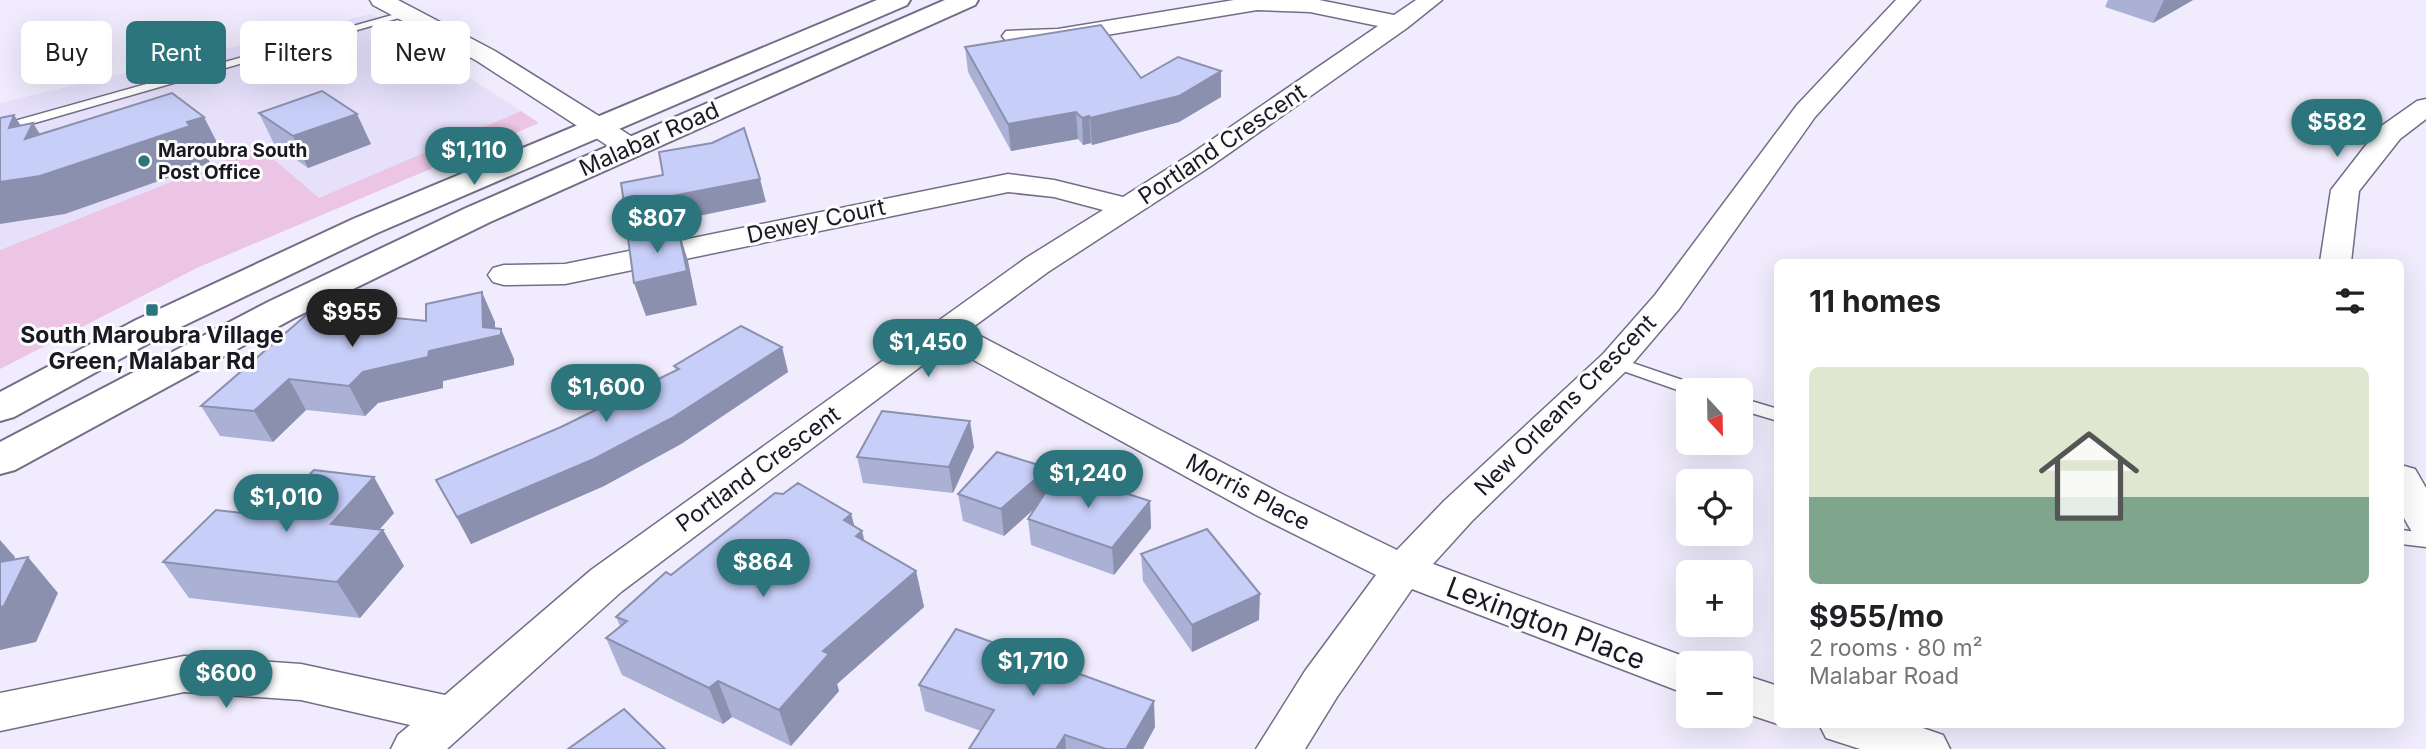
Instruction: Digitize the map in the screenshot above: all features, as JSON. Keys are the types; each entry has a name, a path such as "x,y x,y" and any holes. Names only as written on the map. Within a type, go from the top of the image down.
{"main road":[{"name":"Malabar Road","path":"0,408 149,328 341,237 898,0"},
{"name":"Malabar Road","path":"6,450 281,310 478,215 966,0"}],"street":[{"path":"381,0 472,49 629,147"},
{"name":"Portland Crescent","path":"415,749 607,581 946,331 1037,265 1127,208 1431,0"},
{"name":"New Orleans Crescent","path":"1280,749 1321,684 1404,569 1458,511 1615,362 1667,302 1806,111 1909,0"},
{"path":"1014,36 1058,36 1257,4 1310,5 1399,23"},
{"path":"2335,259 2345,190 2390,133 2426,107"},
{"name":"Dewey Court","path":"504,275 565,274 1008,183 1043,184 1127,208"},
{"name":"Morris Place","path":"946,331 1270,505 1378,560 1404,569"},
{"path":"2404,483 2426,522"},
{"name":"Lexington Place","path":"1404,569 1676,672"},
{"path":"0,712 184,674 301,682 451,715"},
{"path":"1753,698 1774,704"},
{"path":"1855,728 1926,749"}],"lane":[{"path":"0,129 407,14"},
{"path":"1615,362 1676,384"},
{"path":"1754,408 1774,414"},
{"path":"2404,537 2426,540"}],"shaded area":[{"path":"371,14 382,21 371,21 371,84 470,84 470,78 521,111 318,199 259,148 0,250 0,103 79,84 112,84 112,76 126,73 126,84 226,84 226,49 240,45 240,84 357,84 357,21 342,21"},
{"path":"521,111 539,123 199,267 0,369 0,250 259,147 319,198"}],"building":[{"path":"1101,25 1141,78 1178,57 1221,71 1179,96 1090,118 1082,118 1076,112 1008,124 965,47"},
{"path":"322,91 357,114 293,136 259,113"},
{"path":"172,93 204,117 187,122 190,126 40,176 0,182 0,118 14,115 9,128 33,123 25,139"},
{"path":"744,128 760,179 672,196 675,213 627,223 621,183 663,175 659,152 712,143"},
{"path":"678,228 687,271 634,283 628,238"},
{"path":"482,292 483,327 501,329 501,335 429,351 428,357 363,372 349,386 289,379 254,411 201,406 312,310 426,321 426,304"},
{"path":"741,326 782,347 672,418 594,459 457,517 436,480 561,427 679,369 674,366"},
{"path":"882,411 970,421 949,467 857,457"},
{"path":"997,452 1048,468 1001,509 958,494"},
{"path":"314,470 374,477 331,524 383,530 337,582 163,562 216,510 268,516"},
{"path":"1059,472 1150,501 1112,548 1028,519"},
{"path":"798,483 851,514 844,520 862,531 856,536 916,571 823,651 829,654 779,710 718,681 709,688 606,638 627,621 616,617 666,572 671,575 775,493 783,494"},
{"path":"1207,529 1260,594 1192,625 1141,554"},
{"path":"28,557 4,606 0,607 0,562"},
{"path":"956,629 1154,701 1126,749 1106,749 1065,735 1056,749 969,749 994,710 919,685"},
{"path":"624,709 665,749 568,749"}],"place":[{"name":"Maroubra South Post Office","path":"144,161"},
{"name":"South Maroubra Village Green, Malabar Rd","path":"152,310"}]}
